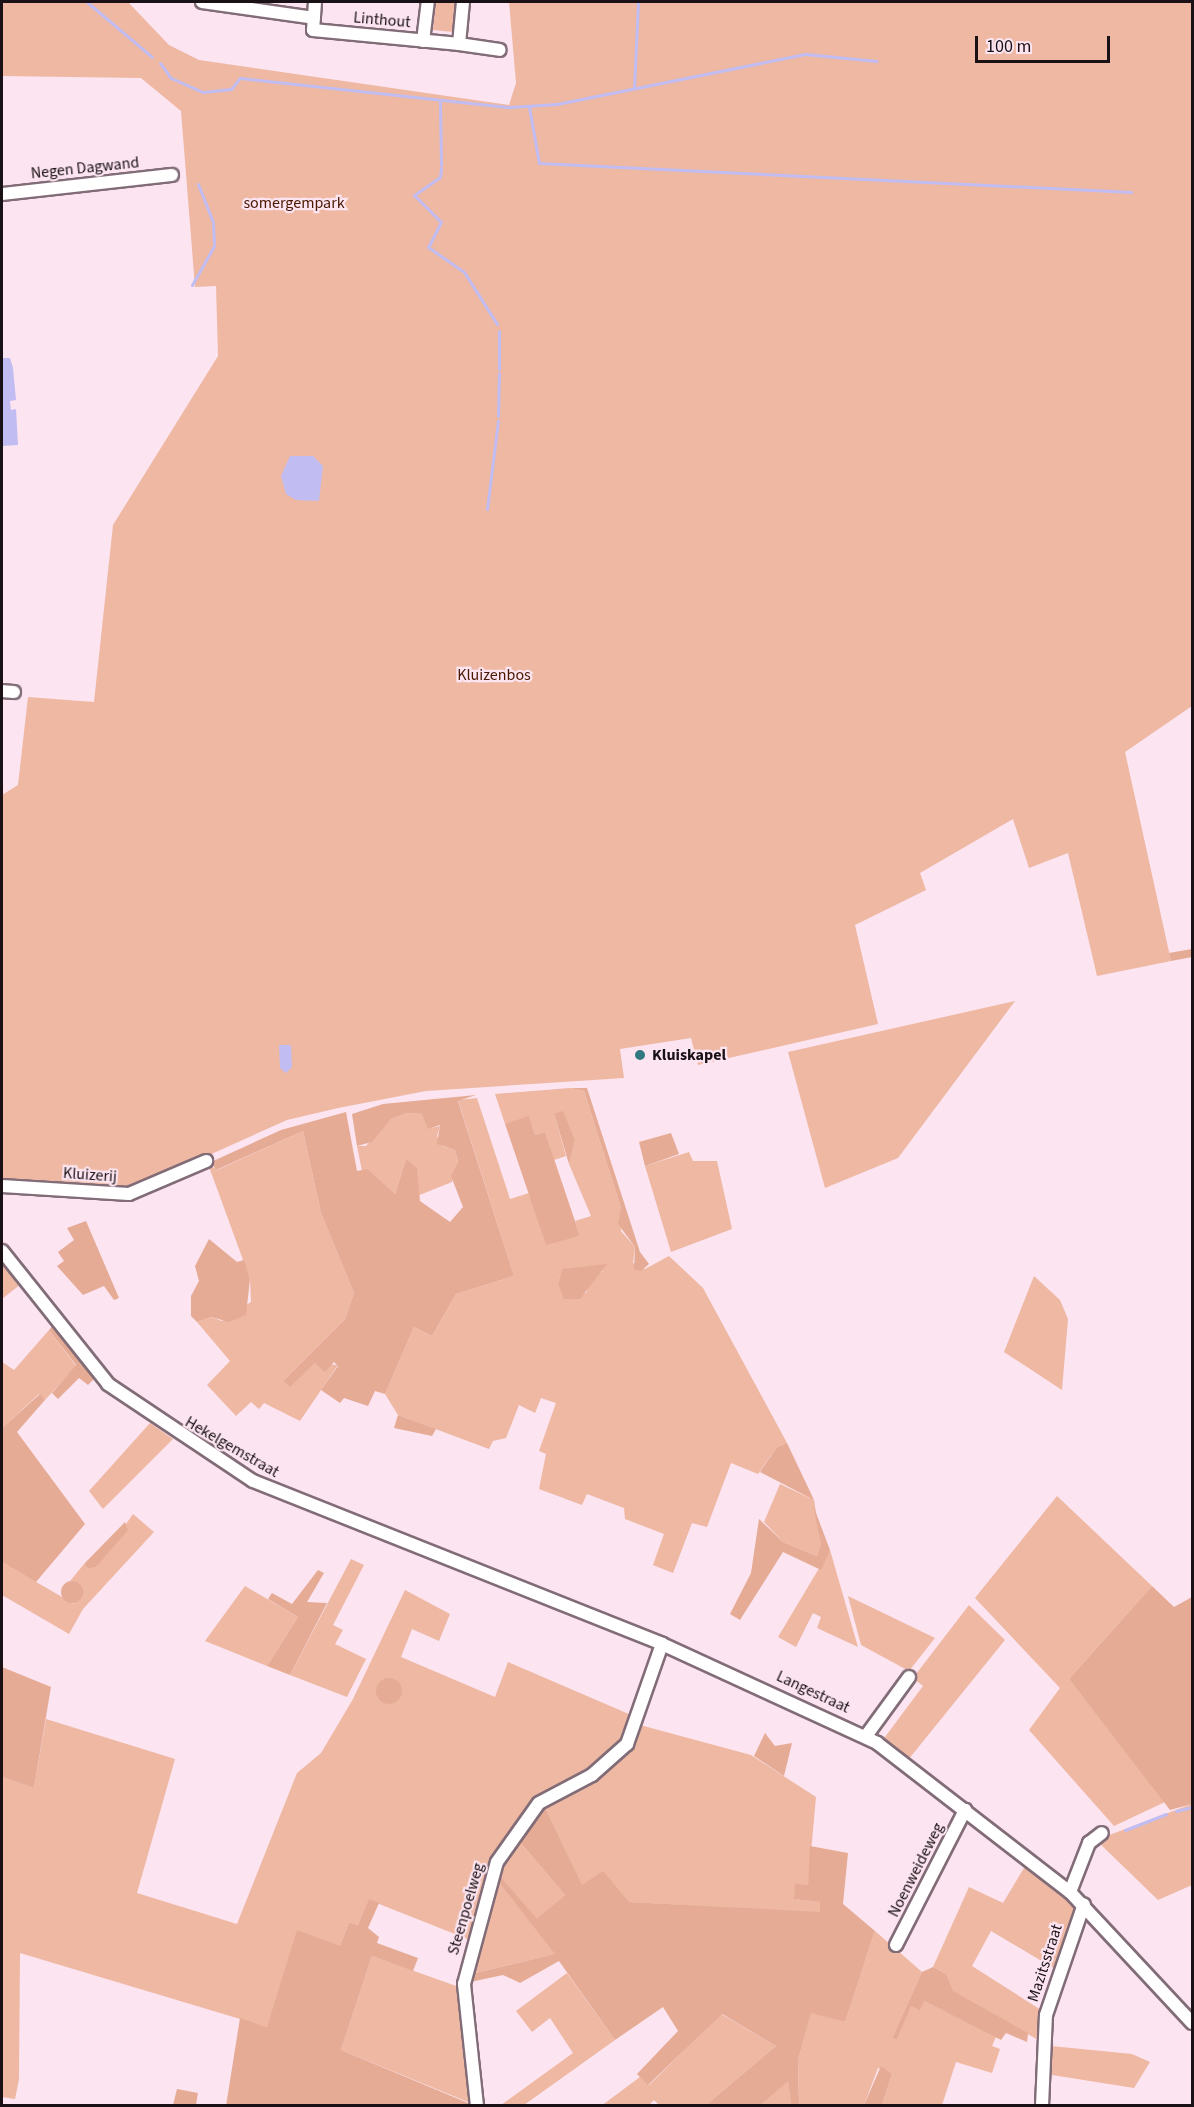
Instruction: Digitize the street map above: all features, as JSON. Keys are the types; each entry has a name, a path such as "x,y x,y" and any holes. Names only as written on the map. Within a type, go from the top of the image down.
{"street":[{"path":"202,2 277,8 314,18 315,2"},
{"name":"Linthout","path":"423,41 428,2"},
{"path":"459,45 463,2"},
{"name":"Linthout","path":"314,18 313,30 500,50"},
{"name":"Negen Dagwand","path":"2,194 172,176"},
{"name":"Kluizerij","path":"2,1186 129,1194 206,1161"},
{"name":"Hekelgemstraat","path":"2,1251 108,1384 176,1434 279,1494 509,1582"},
{"name":"Langestraat","path":"509,1582 662,1644 866,1736 965,1810 1084,1904 1192,2023"},
{"name":"Steenpoelweg","path":"477,2106 464,1984 496,1862 539,1803 592,1775 627,1744 662,1644"},
{"path":"866,1736 909,1677"},
{"name":"Noenweideweg","path":"896,1945 965,1810"},
{"path":"1070,1892 1089,1843 1102,1833"},
{"name":"Mazitsstraat","path":"1042,2106 1048,2062 1046,2014 1084,1904"}],"green space":[{"name":"Kluizenbos","path":"2,2 128,2 169,45 199,60 509,105 516,83 509,2 1192,2 1192,706 1125,752 1171,961 1097,976 1068,853 1029,868 1013,819 920,873 926,890 855,925 878,1024 698,1065 691,1038 620,1049 624,1078 426,1091 338,1108 287,1120 131,1190 2,1183 2,795 18,785 28,697 94,702 113,525 218,356 216,286 195,287 181,111 141,78 2,76"},
{"path":"436,2 456,2 453,32 433,30"},
{"path":"1015,1001 898,1158 825,1188 788,1052"},
{"path":"570,1088 584,1091 621,1208 621,1231 635,1247 633,1263 645,1269 669,1256 703,1288 787,1443 777,1447 758,1474 731,1463 707,1527 692,1523 673,1573 653,1565 664,1534 625,1519 624,1508 587,1494 582,1505 539,1489 546,1454 539,1451 556,1403 541,1398 535,1413 519,1405 506,1438 493,1441 489,1449 398,1415 385,1394 414,1327 432,1336 456,1294 514,1276 458,1100 477,1098 510,1199 529,1193 546,1244 580,1236 575,1221 591,1216 569,1164 575,1141 554,1114 566,1156 554,1160 545,1132 535,1135 529,1117 505,1124 495,1094","holes":["562,1269 604,1271 594,1273 586,1293 558,1283"]},
{"path":"407,1113 423,1114 431,1128 440,1126 437,1136 442,1146 455,1150 458,1163 452,1182 417,1196 406,1159 395,1194 362,1171 357,1146 366,1146 391,1119"},
{"path":"303,1131 321,1213 354,1293 345,1319 283,1381 290,1386 315,1363 338,1365 300,1421 264,1403 259,1409 251,1402 236,1416 207,1385 230,1361 197,1322 211,1317 222,1321 251,1302 250,1279 208,1164 217,1170"},
{"path":"689,1152 693,1161 717,1161 732,1229 671,1252 645,1166"},
{"path":"2,1257 21,1284 2,1299"},
{"path":"1034,1276 1060,1300 1068,1319 1062,1390 1004,1352"},
{"path":"49,1330 76,1366 45,1400 39,1394 2,1428 2,1362 14,1370"},
{"path":"150,1423 173,1439 103,1509 89,1491"},
{"path":"780,1484 814,1500 821,1544 817,1556 783,1542 764,1522"},
{"path":"1057,1496 1152,1586 1069,1679 1165,1802 1114,1826 1029,1730 1060,1688 975,1598"},
{"path":"133,1514 154,1532 83,1609 69,1634 2,1595 2,1562 74,1604 70,1583 66,1586 84,1564 88,1569 96,1567"},
{"path":"830,1550 858,1647 817,1628 821,1617 813,1613 796,1647 778,1637"},
{"path":"351,1559 364,1565 333,1625 343,1630 335,1644 366,1659 347,1697 290,1675"},
{"path":"245,1586 298,1617 267,1666 205,1641"},
{"path":"405,1590 450,1614 439,1641 412,1629 401,1657 495,1697 508,1662 638,1718 629,1735 589,1772 548,1793 491,1868 470,1940 369,1900 358,1925 349,1922 340,1946 267,2027 20,1953 19,2079 15,2099 2,2097 2,1777 34,1788 46,1719 175,1759 137,1893 237,1924 297,1773 321,1753 353,1699"},
{"path":"848,1596 935,1638 909,1671 861,1645"},
{"path":"969,1605 1005,1640 908,1760 882,1741 923,1686 913,1678"},
{"path":"640,1725 751,1755 816,1797 808,1885 795,1899 821,1902 820,1913 629,1902 582,1886 543,1803 635,1736"},
{"path":"1192,1804 1192,1885 1158,1900 1096,1840"},
{"path":"514,1835 565,1895 537,1920 496,1871"},
{"path":"1027,1863 1076,1905 1055,1969 991,1931 972,1966 1041,2010 1040,2041 952,1991 946,1974 933,1967 969,1887 1003,1903"},
{"path":"493,1875 556,1954 467,1975"},
{"path":"875,1931 922,1972 892,2038 897,2040 911,2005 924,2001 996,2037 992,2046 1000,2049 992,2073 956,2062 942,2105 882,2105 892,2074 878,2068 864,2105 799,2105 798,2060 811,2012 845,2022"},
{"path":"372,1956 459,1987 473,2104 341,2050"},
{"path":"567,1973 615,2040 524,2105 501,2105 573,2053 550,2018 532,2032 516,2011"},
{"path":"721,2014 776,2046 706,2105 659,2105 654,2100 649,2105 601,2106 640,2077 649,2085"},
{"path":"1051,2046 1132,2054 1150,2062 1134,2088 1052,2075"},
{"path":"788,2080 791,2105 761,2105"}],"shaded area":[{"path":"2,358 10,358 13,368 16,400 10,401 11,410 16,409 18,445 2,446"},
{"path":"290,456 313,456 323,466 319,501 296,500 286,494 281,476"},
{"path":"1192,949 1192,957 1171,961 1169,953"},
{"path":"279,1045 291,1045 292,1067 286,1073 280,1068"},
{"path":"570,1088 587,1088 640,1252 649,1264 641,1271 634,1269 635,1247 618,1224 621,1208 584,1091"},
{"path":"476,1095 458,1101 514,1276 456,1294 432,1336 414,1327 385,1394 375,1391 368,1406 344,1398 340,1403 321,1390 338,1366 334,1362 325,1372 315,1363 290,1387 283,1381 345,1319 354,1293 321,1213 303,1131 216,1170 211,1162 281,1130 346,1112 357,1171 367,1169 395,1194 406,1159 417,1168 420,1201 450,1222 463,1207 451,1176 458,1162 455,1150 437,1144 440,1125 428,1129 422,1114 407,1113 391,1119 372,1142 357,1146 352,1114 383,1104"},
{"path":"563,1111 575,1141 569,1164 554,1114"},
{"path":"529,1116 535,1135 545,1132 580,1236 546,1245 505,1124"},
{"path":"671,1133 679,1154 645,1166 639,1142"},
{"path":"86,1221 119,1298 114,1300 104,1286 83,1295 57,1266 64,1261 58,1252 74,1240 67,1228"},
{"path":"209,1239 237,1262 244,1260 250,1279 246,1315 229,1322 211,1317 197,1322 191,1316 191,1296 199,1281 195,1266"},
{"path":"607,1264 580,1299 564,1299 558,1283 562,1269"},
{"path":"53,1325 96,1377 88,1385 79,1378 58,1399 52,1393 76,1365 49,1330"},
{"path":"40,1394 45,1400 17,1432 85,1524 36,1582 2,1562 2,1428"},
{"path":"398,1415 436,1429 432,1436 394,1428"},
{"path":"787,1443 814,1500 760,1472 777,1447"},
{"path":"813,1505 830,1550 821,1570 783,1552 740,1620 730,1614 751,1573 759,1519 783,1542 817,1556 821,1544"},
{"path":"125,1522 128,1530 96,1567 88,1569 84,1564"},
{"path":"318,1570 324,1573 307,1602 327,1603 290,1675 267,1666 298,1617 268,1599 272,1593 292,1604"},
{"path":"72,1581 82,1588 83,1592 76,1602 72,1603 62,1596 61,1592 68,1582"},
{"path":"1152,1586 1174,1607 1192,1597 1192,1804 1170,1810 1069,1679"},
{"path":"2,1667 51,1687 34,1788 2,1777"},
{"path":"389,1678 398,1682 402,1691 398,1700 389,1704 380,1700 376,1691 380,1682"},
{"path":"765,1733 775,1746 792,1743 784,1776 754,1756"},
{"path":"543,1803 582,1885 603,1871 629,1902 820,1912 820,1902 794,1899 795,1884 808,1885 810,1846 848,1853 843,1904 875,1931 845,2022 811,2013 798,2060 799,2105 791,2105 788,2081 761,2105 706,2105 776,2046 722,2014 648,2085 637,2074 678,2031 663,2007 615,2040 559,1961 520,1983 503,1975 466,1983 467,1975 555,1954 493,1875 496,1871 537,1919 565,1895 514,1835"},
{"path":"369,1899 379,1903 368,1928 379,1937 377,1943 418,1958 413,1971 372,1956 341,2050 473,2105 226,2106 240,2018 267,2027 297,1930 340,1946 349,1922 358,1925"},
{"path":"933,1967 946,1974 953,1991 1028,2033 1027,2042 1006,2033 1001,2040 924,2001 920,2010 911,2006 897,2040 892,2038 922,1972"},
{"path":"881,2066 892,2074 882,2105 864,2105"},
{"path":"177,2089 198,2093 196,2105 173,2105"}],"waterway":[{"path":"87,2 152,57"},
{"path":"634,88 638,2"},
{"path":"510,107 557,104 805,54 877,61"},
{"path":"160,63 171,78 203,92 231,89 240,78 509,107"},
{"path":"440,102 441,165"},
{"path":"529,107 539,163 1131,192"},
{"path":"441,168 440,177 414,195 441,222 428,247 464,272 497,324"},
{"path":"198,184 213,222"},
{"path":"213,224 214,243"},
{"path":"192,285 214,246"},
{"path":"499,331 499,369"},
{"path":"498,416 499,373"},
{"path":"487,509 498,421"},
{"path":"1176,1811 1192,1807"},
{"path":"1125,1830 1166,1814"}],"place":[{"name":"Kluiskapel","path":"640,1055"}],"park label":[{"name":"somergempark","path":"294,203"}]}
